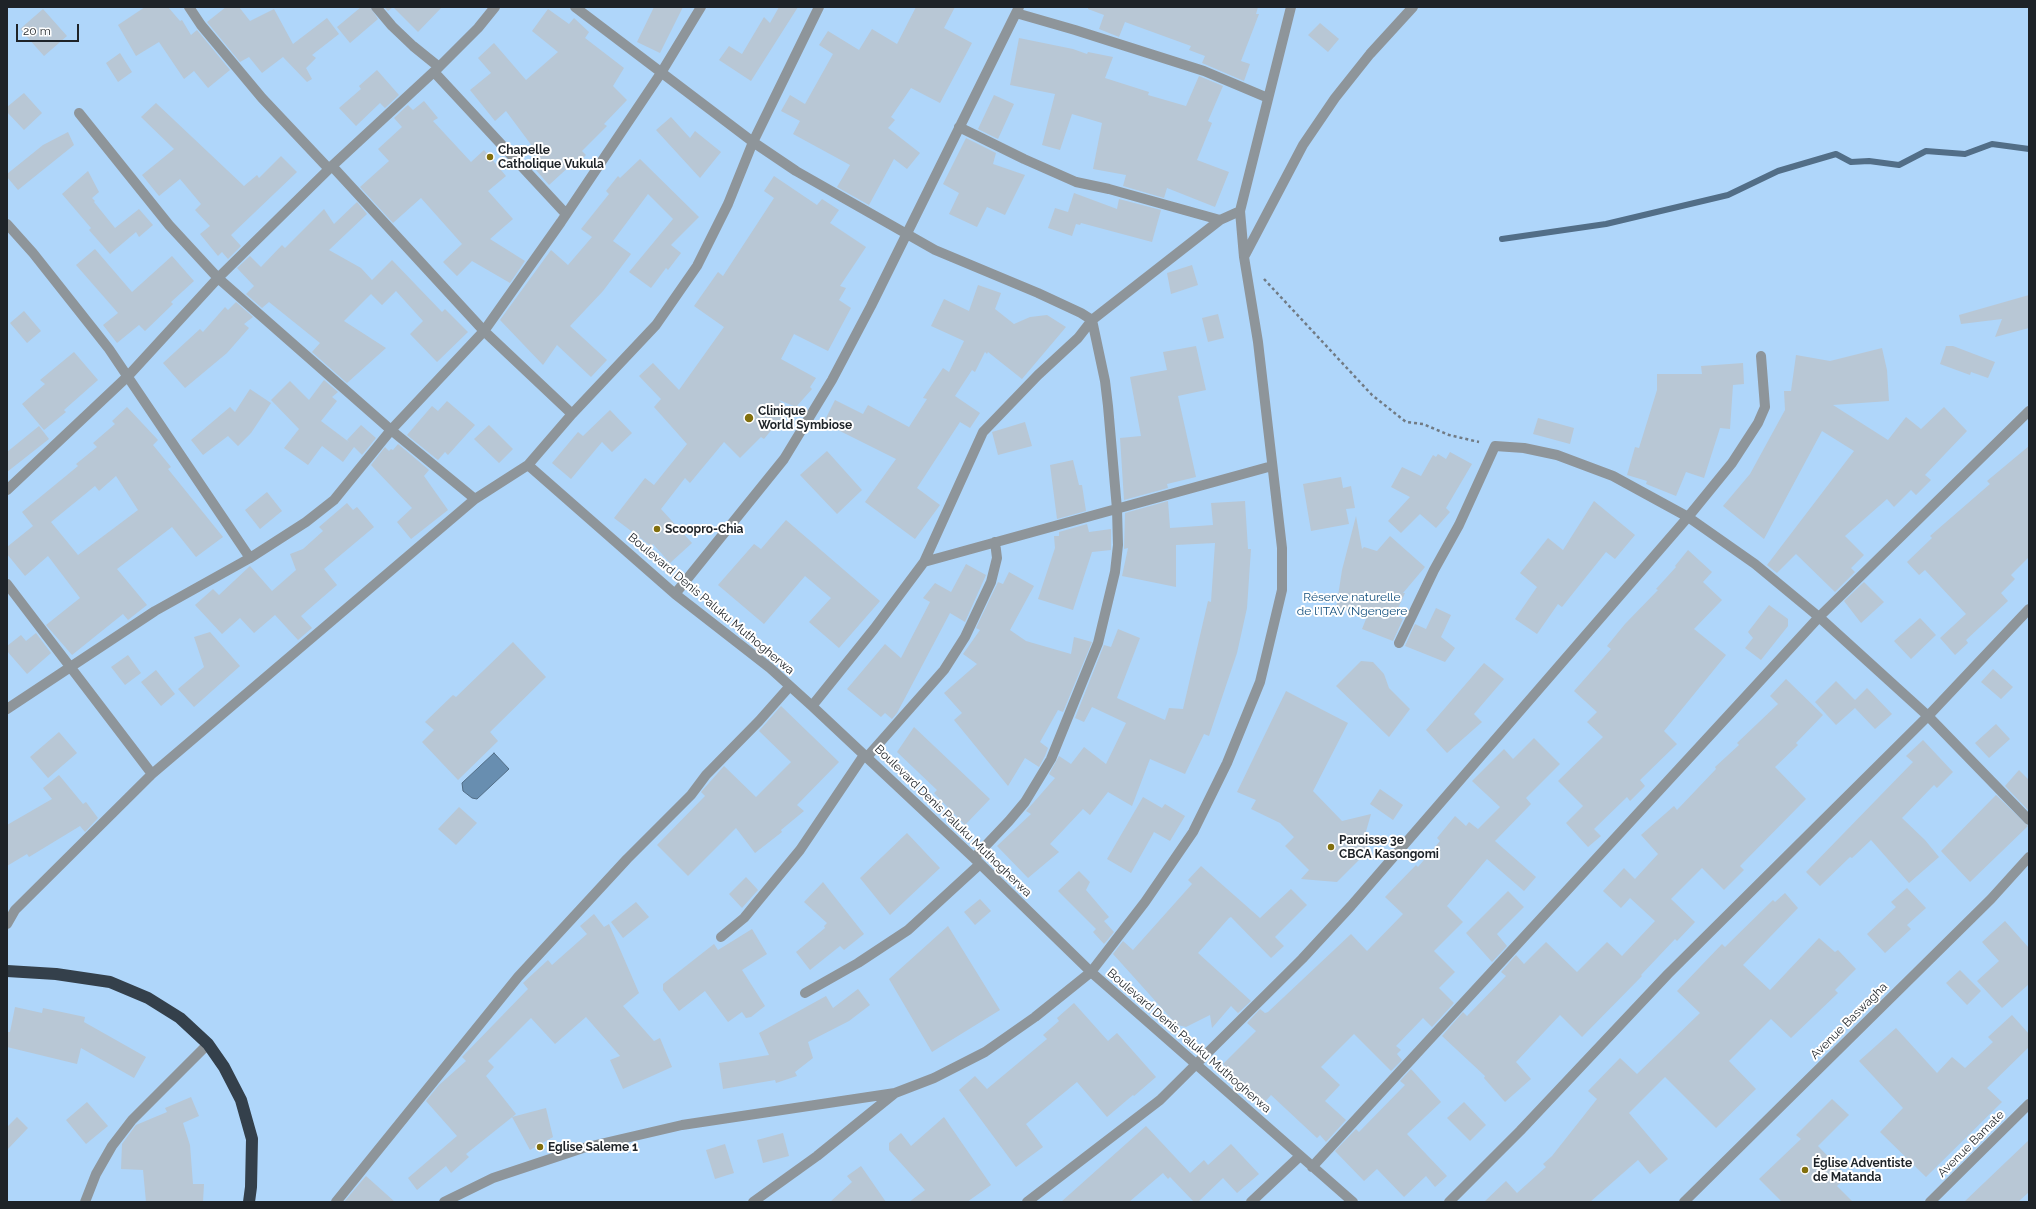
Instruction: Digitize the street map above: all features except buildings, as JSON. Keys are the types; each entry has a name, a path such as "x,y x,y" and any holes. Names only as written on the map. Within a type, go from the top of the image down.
{"highway":[{"path":"7,971 56,974 110,982 148,998 180,1018 208,1044 224,1067 241,1100 252,1139 251,1187 249,1202"}],"street":[{"path":"190,7 201,25 262,98 484,331 572,414"},
{"path":"376,7 392,26 437,69 566,214"},
{"path":"7,490 128,376 218,278 330,168 437,69 478,28 495,7"},
{"path":"575,7 753,142 796,171 907,236 935,250 1074,309 1092,320 1105,381 1117,509 1118,545 1115,572 1098,644 1051,760 1025,802 977,861 908,930 858,963 805,993"},
{"path":"7,708 155,611 250,558 306,522 334,500 390,430 484,331 566,214 661,73 701,7"},
{"path":"7,924 15,910 152,774 475,499 528,465 572,414 656,325 697,266 728,204 753,142 819,7"},
{"path":"444,1202 493,1178 583,1148 682,1124 895,1093 934,1078 985,1052 1035,1017 1090,972 1146,902 1193,832 1227,762 1260,682 1282,590 1282,548 1258,342 1244,257 1240,211 1291,7"},
{"path":"1244,257 1303,145 1335,98 1370,54 1413,7"},
{"path":"674,594 784,458 832,380 907,236 1017,10 1197,69 1268,98"},
{"path":"79,113 169,225 218,278 390,430 475,499"},
{"path":"959,127 1024,159 1076,182 1109,189 1220,220"},
{"path":"812,706 874,629 924,562 983,432 1038,375 1078,338 1092,320 1220,220 1240,211"},
{"path":"7,224 38,259 128,376 250,558"},
{"path":"1027,1202 1160,1100 1302,959 1351,906 1688,517 1732,463 1758,423 1765,407 1761,356"},
{"path":"1312,1167 1819,617 2029,411"},
{"path":"1399,643 1434,570 1459,525 1495,446 1524,448 1557,455 1613,476 1688,517 1756,564 1819,617 1928,716 2029,820"},
{"name":"Boulevard Denis Paluku Muthogherwa","path":"528,465 674,594 790,686 977,861 1090,972 1353,1202"},
{"path":"924,562 1272,466"},
{"path":"722,937 744,918 800,850 866,756 944,670 965,637 990,582 997,558 995,542"},
{"path":"7,584 152,774"},
{"path":"1449,1202 1520,1131 1668,974 1928,716 2029,609"},
{"path":"336,1202 518,977 627,859 691,795 706,775 759,721 790,686"},
{"name":"Avenue Baswagha","path":"1684,1202 1991,899 2029,857"},
{"path":"85,1202 96,1174 112,1146 132,1120 208,1044"},
{"path":"753,1202 817,1156 895,1093"},
{"name":"Avenue Bamate","path":"1930,1202 2029,1104"},
{"path":"1251,1202 1300,1156"}],"path":[{"path":"1244,257 1372,395 1406,422 1423,424 1449,435 1495,446"}],"green space":[{"name":"Réserve naturelle de l'ITAV (Ngengere","path":"7,7 2029,7 2029,1202 7,1202"}],"shaded area":[{"path":"494,753 509,769 477,799 472,798 463,791 462,783"}],"waterway":[{"path":"1502,239 1606,224 1728,195 1778,171 1836,154 1851,162 1869,161 1899,165 1926,151 1965,154 1992,144 2029,149"}],"place":[{"name":"Chapelle Catholique Vukula","path":"490,157"},
{"name":"Clinique World Symbiose","path":"749,418"},
{"name":"Scoopro-Chia","path":"657,529"},
{"name":"Paroisse 3e CBCA Kasongomi","path":"1331,847"},
{"name":"Eglise Saleme 1","path":"540,1147"},
{"name":"Église Adventiste de Matanda","path":"1805,1170"}]}
